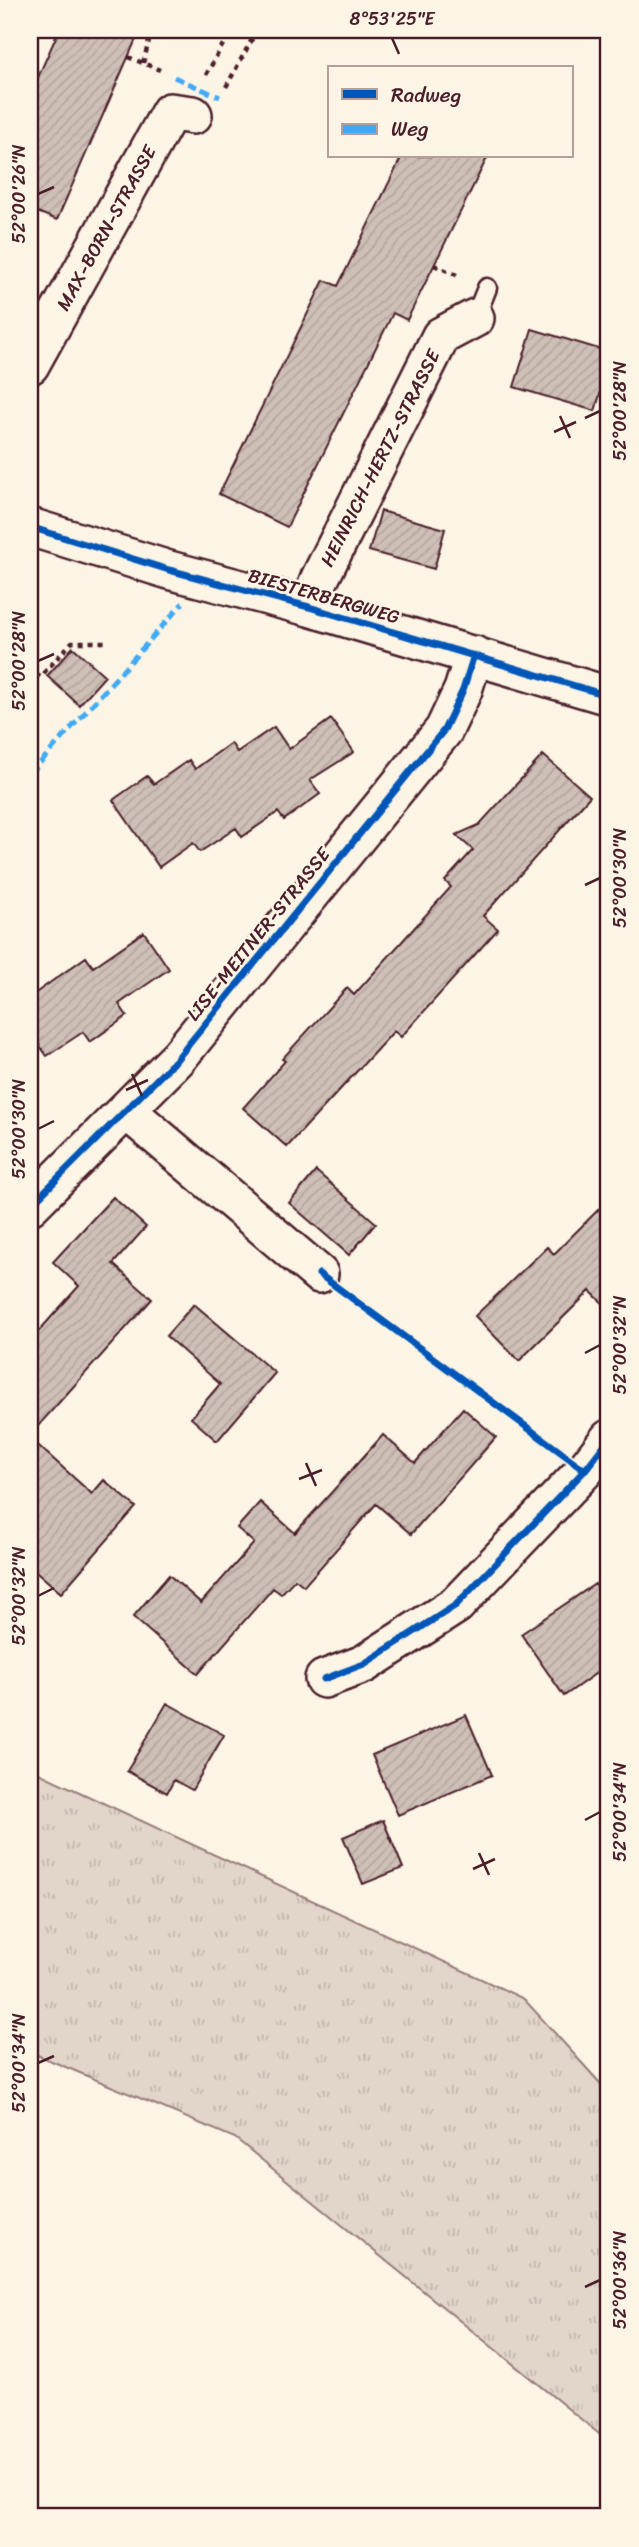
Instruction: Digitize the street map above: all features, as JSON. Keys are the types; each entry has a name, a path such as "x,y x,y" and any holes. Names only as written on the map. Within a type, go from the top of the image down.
{"street":[{"name":"MAX-BORN-STRASSE","path":"30,365 170,112 193,115"},
{"name":"HEINRICH-HERTZ-STRASSE","path":"309,607 320,579 441,336 481,303"},
{"name":"BIESTERBERGWEG","path":"30,527 169,570 309,607 609,696"},
{"name":"LISE-MEITNER-STRASSE","path":"30,1206 176,1060 444,730 463,690 474,655"},
{"path":"126,1110 319,1274"},
{"path":"324,1679 363,1664 456,1605 584,1470 609,1439"}],"path":[{"path":"143,64 152,30"},
{"path":"206,76 230,30"},
{"path":"193,115 220,97 257,30"},
{"path":"128,57 164,72"},
{"path":"36,674 40,677 72,642 107,642"}],"green space":[{"path":"30,1769 524,1999 609,2093 609,2442 235,2138 30,2052"}],"building":[{"path":"59,30 140,30 57,220 30,209 30,95"},
{"path":"401,158 487,158 407,320 393,313 287,527 219,494 324,280 338,286"},
{"path":"532,329 609,352 609,364 595,411 514,387"},
{"path":"381,511 445,529 434,569 369,551"},
{"path":"73,647 105,676 79,705 47,676"},
{"path":"331,719 354,752 310,780 320,794 284,820 278,812 242,837 236,828 200,852 193,843 159,867 113,800 147,776 154,784 189,760 195,769 231,743 237,752 274,727 289,749"},
{"path":"543,755 590,796 483,916 498,929 401,1037 394,1031 287,1147 243,1108 285,1061 282,1059 347,988 354,995 451,887 445,881 473,850 456,835 479,825"},
{"path":"144,932 169,969 119,1004 127,1016 90,1042 83,1032 47,1056 30,1032 30,997 86,957 93,967"},
{"path":"316,1171 376,1223 349,1255 289,1203"},
{"path":"113,1197 146,1227 113,1264 152,1299 30,1435 30,1341 79,1286 53,1262"},
{"path":"609,1199 609,1309 590,1291 519,1361 475,1316 547,1247 554,1254"},
{"path":"194,1304 275,1373 217,1441 191,1418 220,1384 166,1336"},
{"path":"463,1408 496,1437 411,1534 376,1504 304,1586 295,1579 281,1594 273,1588 198,1674 133,1617 169,1575 201,1603 254,1543 237,1528 260,1502 295,1533 383,1435 415,1463"},
{"path":"30,1438 92,1494 104,1480 136,1507 61,1593 30,1566"},
{"path":"595,1584 609,1604 609,1664 564,1696 521,1634"},
{"path":"167,1703 224,1735 192,1790 174,1780 167,1793 127,1771"},
{"path":"466,1715 492,1775 398,1815 372,1755"},
{"path":"383,1820 403,1868 363,1884 343,1837"}],"marked path":[{"path":"174,77 220,97"},
{"path":"30,774 183,603"}],"cycle path":[{"path":"30,527 169,570 309,607 609,696"},
{"path":"30,1206 176,1060 444,730 463,690 474,655"},
{"path":"319,1274 585,1470"},
{"path":"324,1679 364,1664 456,1605 585,1470 609,1439"}]}
